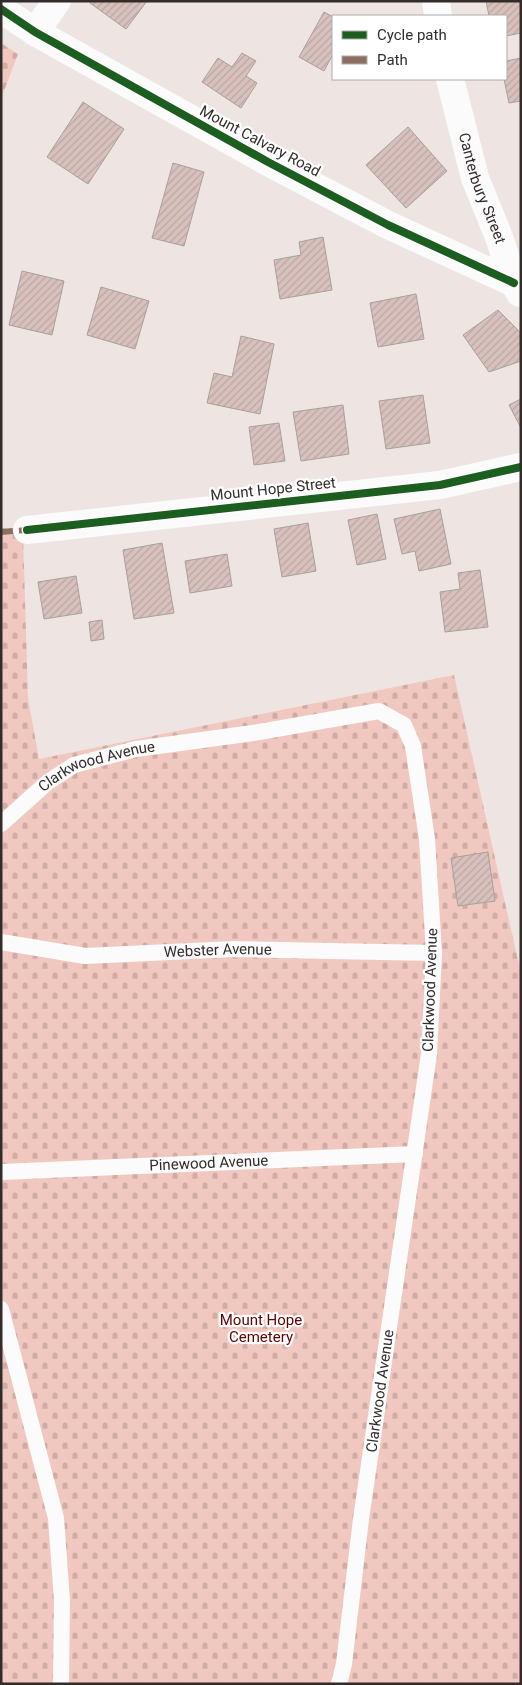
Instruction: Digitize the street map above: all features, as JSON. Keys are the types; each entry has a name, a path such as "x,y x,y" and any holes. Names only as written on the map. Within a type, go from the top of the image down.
{"street":[{"path":"35,32 57,1"},
{"path":"436,1 438,15"},
{"name":"Mount Calvary Road","path":"1,9 35,32 268,162 388,225 517,288"},
{"name":"Canterbury Street","path":"450,80 475,178 517,288"},
{"name":"Mount Hope Street","path":"27,530 440,485 521,467"}],"lane":[{"name":"Clarkwood Avenue","path":"1,824 48,782 74,765 136,749 253,733 379,711 404,725 413,746 427,839 434,953 429,1054 361,1519 344,1664 339,1684"},
{"name":"Webster Avenue","path":"1,942 85,956 234,949 434,953"},
{"name":"Pinewood Avenue","path":"1,1172 415,1154"},
{"path":"1,1309 56,1518 62,1600 61,1684"}],"green space":[{"path":"1,43 18,54 1,99"},
{"name":"Mount Hope Cemetery","path":"1,527 23,535 28,698 39,759 454,675 521,974 521,1684 1,1684"}],"building":[{"path":"91,1 147,1 126,29 90,3"},
{"path":"486,1 521,1 521,33 507,36 507,15 489,15"},
{"path":"324,12 332,16 332,56 324,71 299,57"},
{"path":"242,53 256,61 246,76 257,83 241,108 202,82 218,58 232,67"},
{"path":"521,58 521,101 509,103 504,80 507,80 507,61"},
{"path":"83,102 124,129 88,184 47,157"},
{"path":"408,127 447,171 406,208 366,165"},
{"path":"173,163 204,172 184,246 152,238"},
{"path":"323,237 332,290 280,299 274,260 301,255 299,242"},
{"path":"22,271 64,281 52,335 9,325"},
{"path":"101,287 149,301 135,349 87,335"},
{"path":"416,294 424,339 378,347 370,303"},
{"path":"498,310 521,333 521,361 489,372 463,335"},
{"path":"241,336 274,344 260,414 207,403 214,373 232,377"},
{"path":"423,395 430,443 386,449 379,401"},
{"path":"521,399 521,428 509,405"},
{"path":"343,405 349,454 301,461 293,412"},
{"path":"279,423 285,461 254,465 249,427"},
{"path":"440,509 451,564 419,571 415,551 402,554 394,519"},
{"path":"377,514 386,559 357,565 348,520"},
{"path":"308,523 316,571 282,577 274,529"},
{"path":"162,543 174,613 134,619 123,550"},
{"path":"227,554 232,586 190,593 185,561"},
{"path":"480,570 488,627 445,632 440,592 460,589 458,573"},
{"path":"76,576 82,613 44,619 38,582"},
{"path":"102,620 104,639 91,641 89,622"},
{"path":"488,852 495,901 458,906 451,858"}],"marked path":[{"path":"1,532 27,530"}],"cycle path":[{"path":"1,9 35,32 268,162 388,225 514,283"},
{"path":"27,530 440,485 521,467"}]}
